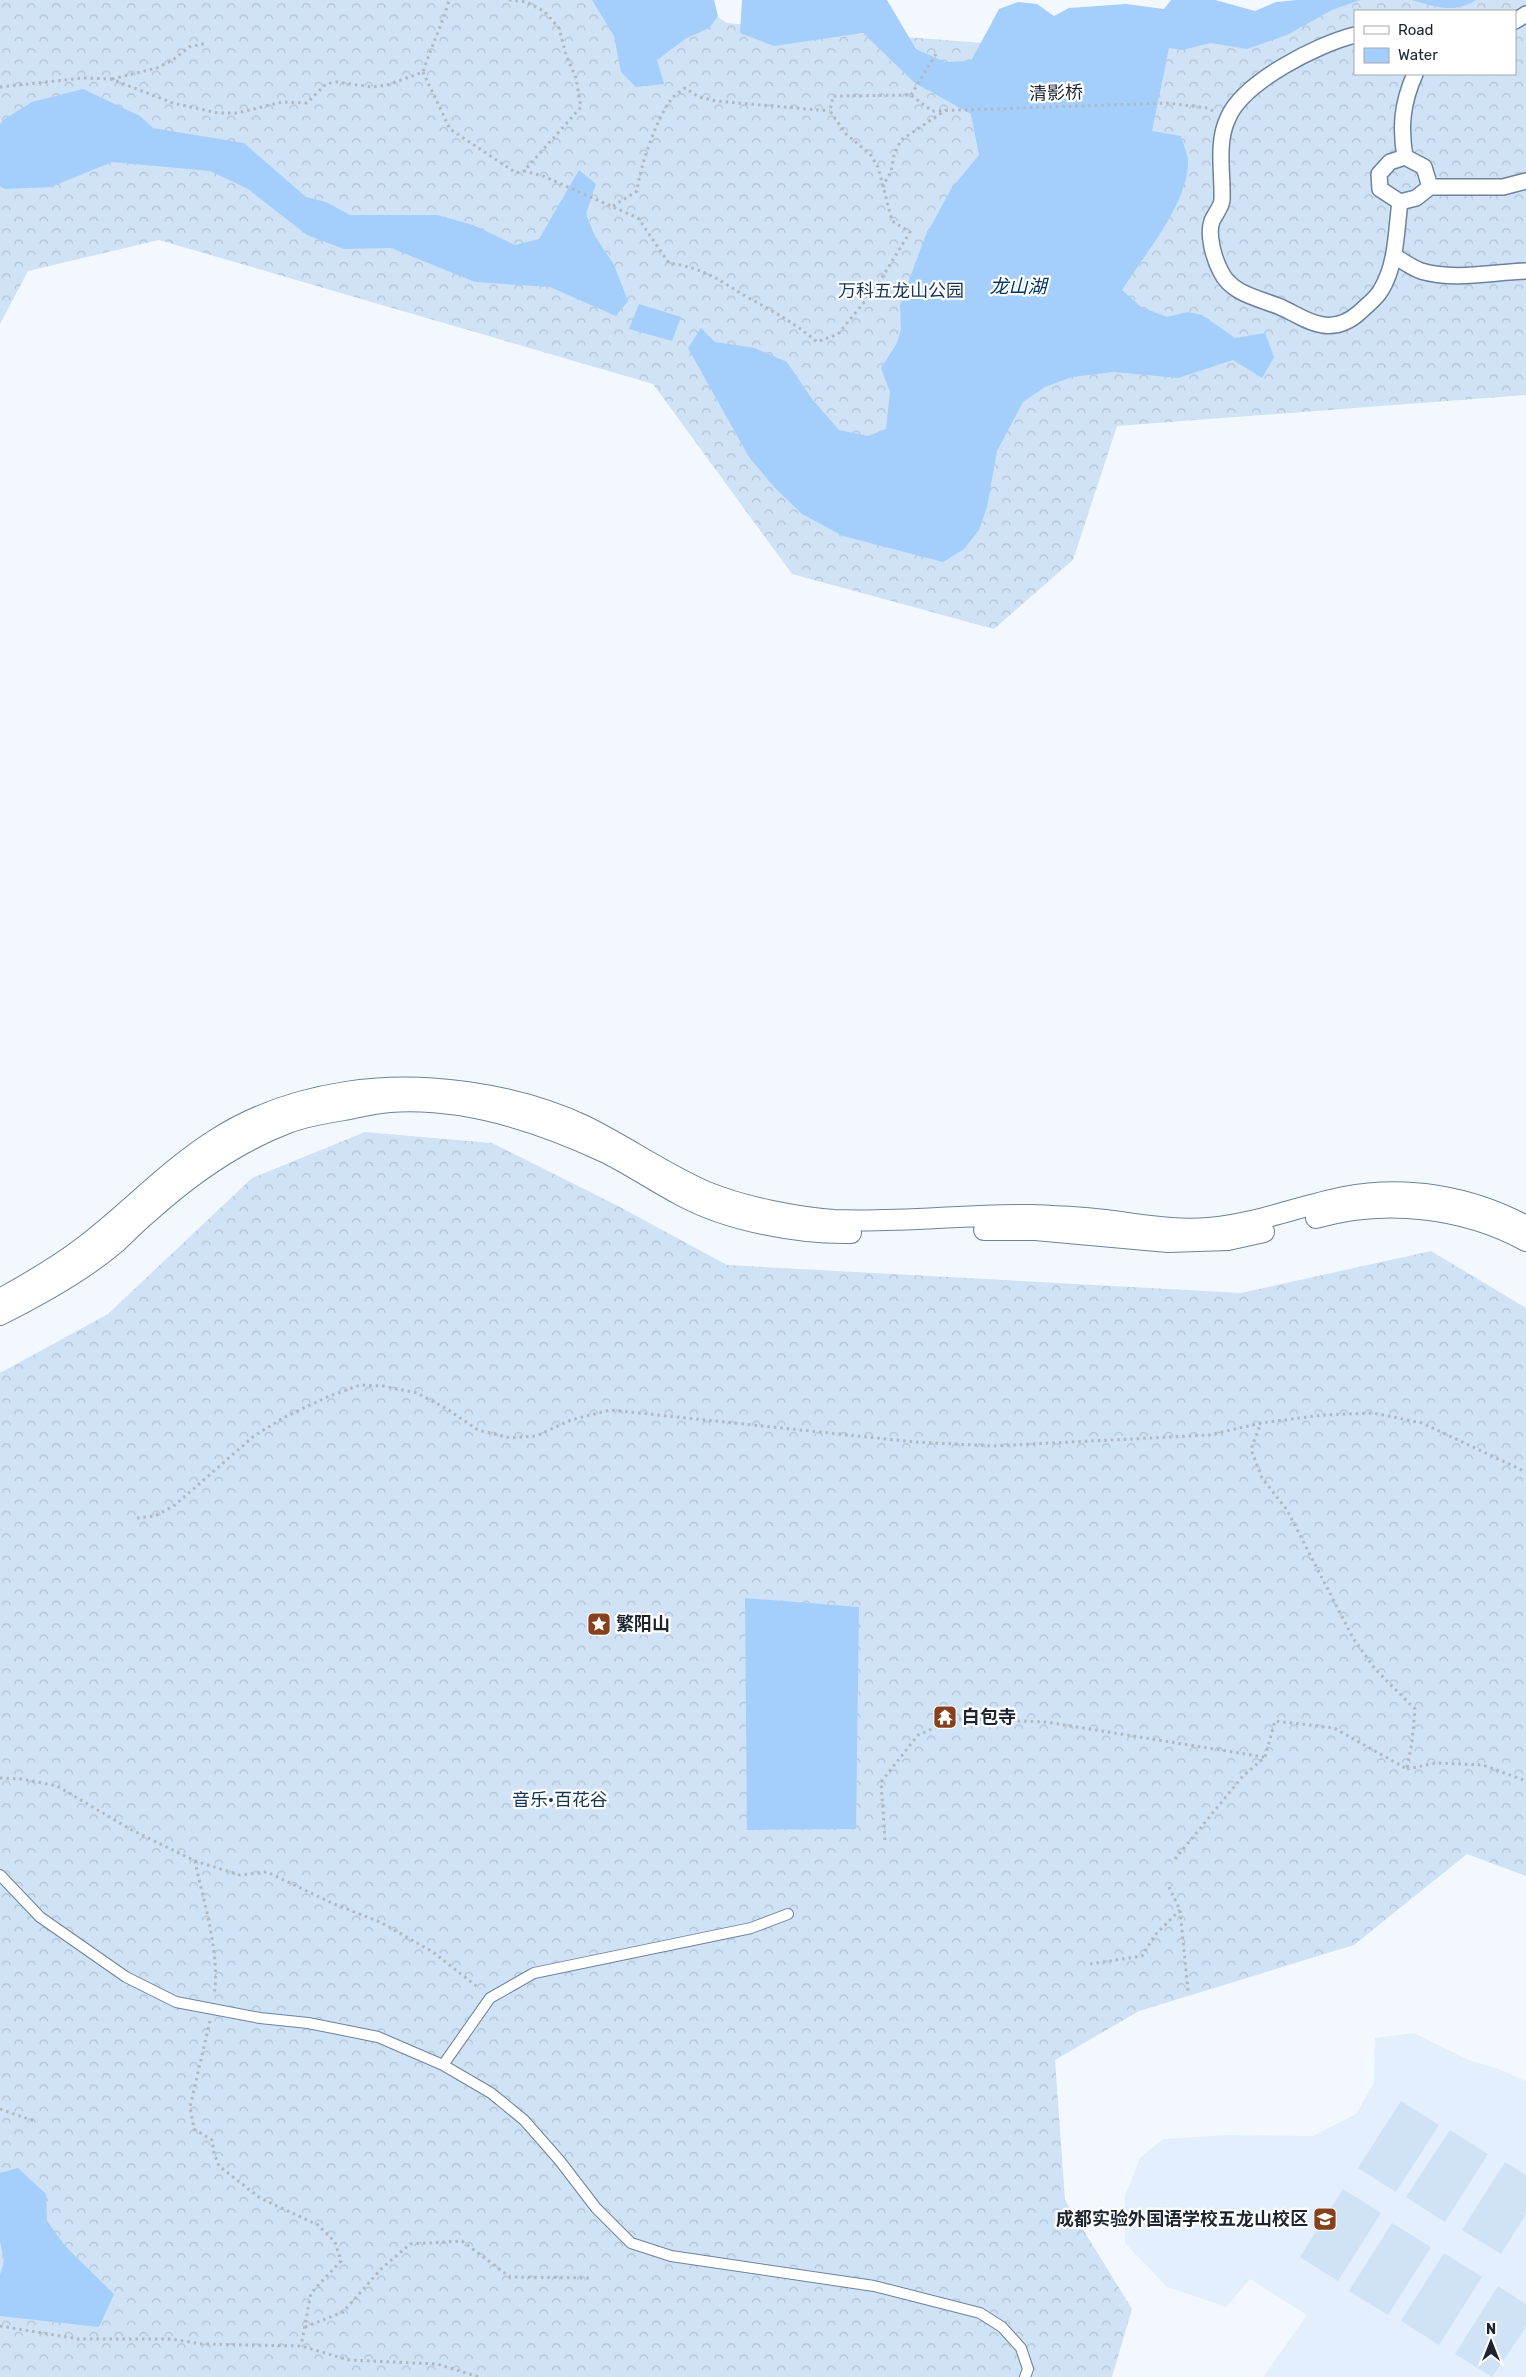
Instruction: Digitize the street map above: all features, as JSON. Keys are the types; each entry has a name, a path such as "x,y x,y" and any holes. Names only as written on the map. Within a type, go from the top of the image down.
{"street":[{"path":"1354,35 1340,38 1305,55 1256,84 1237,101 1227,119 1222,143 1222,203 1211,222 1212,246 1216,261 1229,285 1239,291 1289,310 1313,323 1325,326 1351,321 1381,290 1394,256 1400,202"},
{"path":"1405,157 1401,131 1408,89 1415,75"},
{"path":"1430,188 1424,167 1405,157 1390,162 1379,174 1380,189 1400,202 1416,198 1430,188 1503,187 1526,181"},
{"path":"1394,256 1421,271 1446,275 1488,275 1526,271"},
{"path":"0,1299 58,1265 85,1246 206,1146 243,1124 276,1110 308,1100 346,1092 391,1088 424,1088 520,1102 583,1125 706,1192 746,1204 832,1220 1028,1215 1108,1220 1136,1225 1206,1228 1276,1216 1339,1198 1364,1194 1427,1194 1455,1198 1502,1213 1526,1226"},
{"path":"0,1315 47,1290 115,1244 147,1213 188,1179 249,1139 291,1122 390,1102 464,1106 538,1124 605,1152 684,1197 719,1211 766,1225 831,1233 1035,1230 1168,1242 1196,1242 1228,1240 1334,1213 1406,1208 1440,1211 1471,1219 1526,1241"}],"lane":[{"path":"0,1875 40,1918 126,1977 176,2002 260,2018 308,2023 378,2037 443,2065 491,2093 524,2120 560,2161 596,2208 631,2243 671,2256 874,2286 980,2313 1002,2327 1021,2348 1028,2369 1024,2377"},
{"path":"443,2065 490,1998 534,1973 751,1928 788,1914"}],"path":[{"path":"449,0 444,20 430,49 423,72 450,129 516,173 524,171 543,176 638,218 669,262 690,266 713,275 796,324 817,342 838,334 875,289 910,232 892,221 878,167 870,154 846,134 830,111 832,96 911,95 936,54"},
{"path":"509,0 526,2 544,11 559,28 566,56 576,78 581,107 524,171"},
{"path":"0,87 83,78 111,79 156,68 174,59 189,47 207,43"},
{"path":"111,79 194,109 237,113 282,102 307,103 326,84 336,82 372,87 387,85 423,72"},
{"path":"613,206 637,191 643,161 666,108 670,100 685,88 699,97 716,101 830,111"},
{"name":"清影桥","path":"911,95 932,111 1167,103 1208,108 1227,119"},
{"path":"882,188 891,172 894,156 901,140 946,110"},
{"path":"138,1518 155,1516 175,1505 254,1436 283,1418 327,1397 360,1386 382,1386 417,1393 447,1409 478,1430 510,1438 536,1436 571,1420 610,1410 915,1442 993,1446 1210,1435 1261,1423 1323,1415 1373,1413 1422,1423 1526,1472"},
{"path":"1261,1423 1251,1449 1262,1478 1287,1510 1353,1638 1375,1669 1415,1708 1407,1769"},
{"path":"885,1840 881,1782 918,1735 955,1719 1046,1722 1265,1757"},
{"path":"1175,1859 1243,1776 1265,1757 1275,1721 1334,1728 1407,1769 1436,1763 1483,1765 1526,1781"},
{"path":"0,1778 22,1779 57,1786 130,1829 195,1861 240,1875 268,1872 334,1904 380,1922 433,1952 490,1998"},
{"path":"195,1861 214,1950 217,1982 190,2107 194,2129 212,2140 219,2166 260,2198 318,2225 335,2242 341,2261 311,2293 301,2346"},
{"path":"1170,1887 1180,1910 1188,1991"},
{"path":"1090,1964 1142,1956 1155,1935 1180,1910"},
{"path":"0,2109 36,2122"},
{"path":"305,2327 343,2312 381,2269 410,2244 462,2241 510,2277 591,2278"},
{"path":"0,2326 79,2339 171,2339 202,2344 301,2346 349,2360 437,2364 479,2377"}],"shaded area":[{"name":"成都实验外国语学校五龙山校区","path":"1414,2033 1471,2061 1496,2068 1526,2081 1526,2377 1263,2377 1307,2315 1250,2279 1226,2307 1167,2287 1125,2243 1125,2196 1140,2158 1163,2139 1228,2135 1313,2136 1356,2114 1374,2083 1375,2038"}],"green space":[{"name":"万科五龙山公园","path":"0,0 693,0 727,23 1073,50 1348,0 1526,0 1526,395 1117,426 1073,560 994,629 792,574 653,384 159,240 28,271 0,324"},
{"name":"音乐·百花谷","path":"365,1132 492,1143 618,1206 727,1265 1241,1293 1431,1251 1526,1308 1526,1876 1467,1854 1354,1945 1139,2011 1055,2060 1065,2200 1132,2309 1112,2377 0,2377 0,1373 108,1314 252,1178"},
{"path":"1401,2101 1439,2125 1396,2192 1358,2168"},
{"path":"1450,2130 1488,2154 1445,2222 1406,2197"},
{"path":"1505,2162 1526,2175 1526,2214 1501,2254 1462,2230"},
{"path":"1343,2189 1381,2213 1338,2281 1300,2257"},
{"path":"1392,2223 1431,2247 1388,2315 1349,2291"},
{"path":"1444,2253 1482,2277 1439,2345 1401,2321"},
{"path":"1498,2286 1526,2304 1526,2327 1492,2377 1455,2354"}],"water":[{"path":"592,0 714,0 718,16 709,28 685,39 657,60 664,84 636,87 621,72 614,36"},
{"name":"龙山湖","path":"742,0 887,0 916,49 945,62 971,61 999,9 1018,2 1037,4 1054,16 1069,8 1126,4 1164,9 1171,0 1215,0 1255,11 1276,2 1360,0 1332,10 1287,35 1247,49 1211,43 1183,50 1169,48 1152,131 1181,136 1188,159 1186,178 1173,212 1122,290 1141,307 1167,317 1188,312 1202,315 1235,338 1265,333 1274,357 1262,378 1233,360 1178,378 1114,372 1072,377 1045,387 1023,402 997,451 987,507 979,530 964,549 943,562 843,536 802,514 775,488 749,457 688,348 701,328 715,342 755,348 787,362 812,399 839,430 868,436 886,429 890,392 881,368 897,343 901,329 900,305 925,237 951,189 979,155 971,114 915,83 863,33 774,46 740,33"},
{"path":"1412,0 1476,0 1460,7 1445,8"},
{"path":"83,89 140,116 153,128 244,143 306,197 326,202 350,215 437,215 473,225 515,245 539,239 579,170 596,184 586,214 595,236 614,265 628,301 616,316 550,287 475,282 391,248 344,249 307,235 248,189 210,171 112,162 51,187 5,189 0,186 0,124 3,120 32,102"},
{"path":"639,304 681,317 672,341 629,329"},
{"path":"745,1598 859,1607 856,1829 747,1830"},
{"path":"18,2168 46,2194 47,2221 66,2247 114,2294 99,2327 0,2316 0,2275 4,2261 0,2241 0,2173"}],"place":[{"name":"繁阳山","path":"599,1624"},
{"name":"白包寺","path":"945,1717"},
{"name":"成都实验外国语学校五龙山校区","path":"1325,2219"}]}
